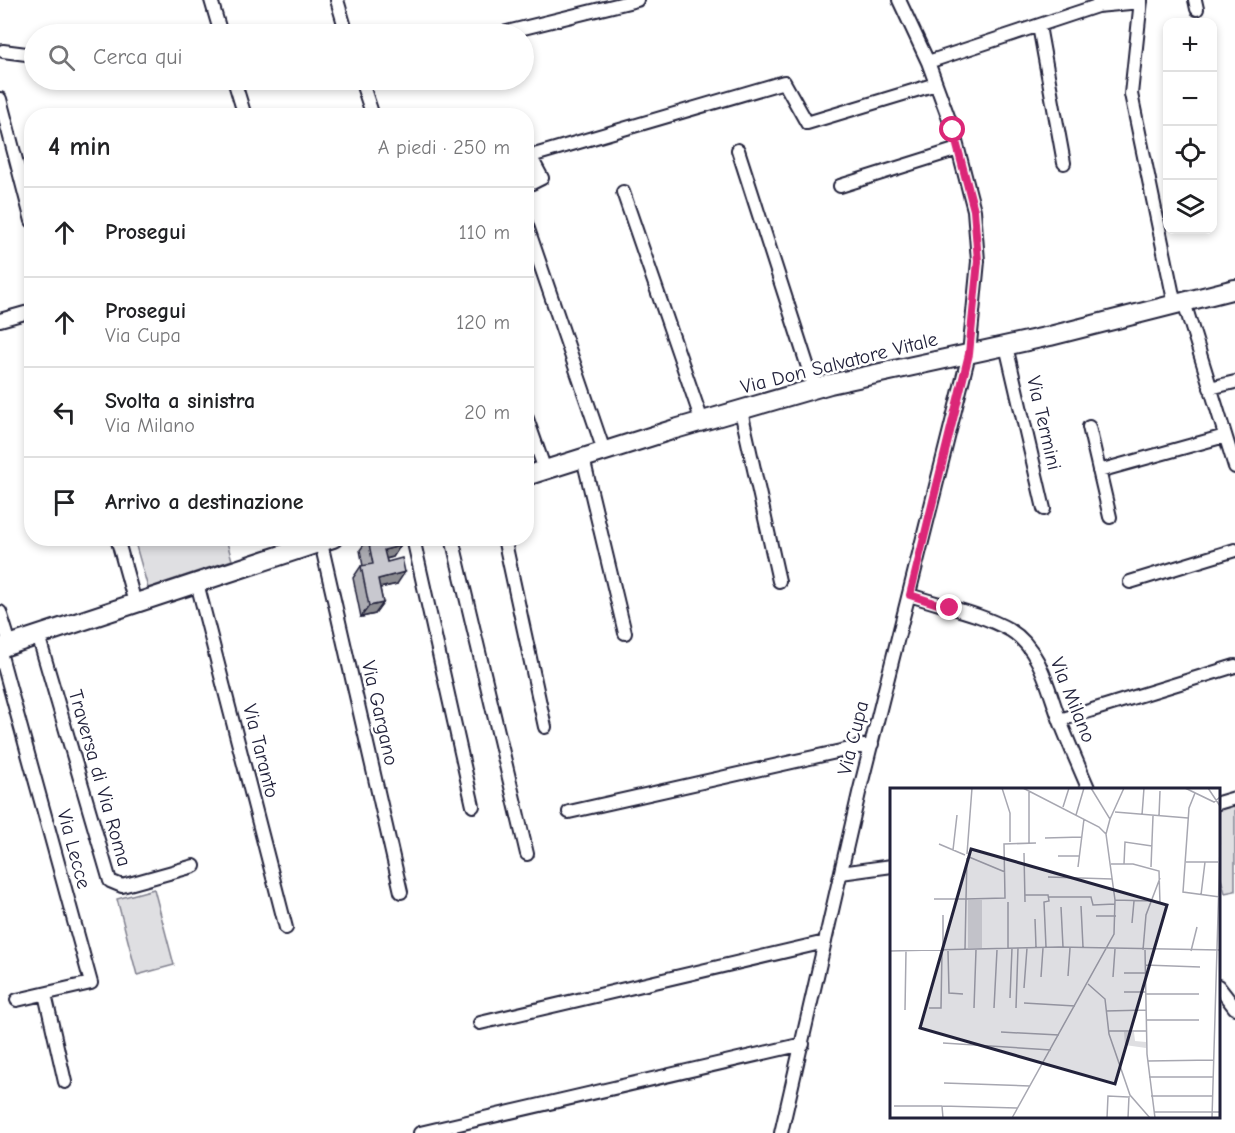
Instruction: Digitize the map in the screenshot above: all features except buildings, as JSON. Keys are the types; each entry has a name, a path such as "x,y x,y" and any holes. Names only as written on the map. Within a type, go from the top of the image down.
{"street":[{"path":"211,0 218,24"},
{"path":"337,0 344,24"},
{"path":"534,25 637,0"},
{"name":"Via Cupa","path":"781,1133 872,744 969,354 978,261 974,210 958,148 936,84 898,0"},
{"path":"928,62 1097,6 1141,1 1131,94 1179,304 1210,388 1235,467"},
{"path":"1039,26 1064,163"},
{"path":"1,49 24,53"},
{"path":"534,151 784,82 807,123 936,84"},
{"path":"237,90 243,108"},
{"path":"365,90 371,108"},
{"path":"0,99 24,190"},
{"path":"840,186 958,148"},
{"path":"738,150 816,388"},
{"path":"534,162 542,178 534,182"},
{"path":"623,192 702,421"},
{"path":"534,246 604,451"},
{"name":"Via Don Salvatore Vitale","path":"534,473 816,388 1006,346 1235,290"},
{"path":"0,320 24,312"},
{"name":"Via Termini","path":"1006,346 1044,509"},
{"path":"1210,388 1235,382"},
{"path":"741,411 779,581"},
{"path":"1089,428 1110,517"},
{"path":"1099,471 1225,436"},
{"path":"534,439 545,470"},
{"path":"583,458 626,633"},
{"path":"119,546 135,603"},
{"path":"0,612 3,648 312,546"},
{"name":"Via Gargano","path":"328,546 401,892"},
{"path":"414,546 474,806"},
{"path":"454,546 527,854"},
{"path":"506,546 545,727"},
{"path":"1130,582 1235,550"},
{"name":"Via Taranto","path":"197,583 286,928"},
{"name":"Via Milano","path":"910,595 991,621 1012,631 1031,652 1041,668 1089,788"},
{"name":"Traversa di Via Roma","path":"38,635 110,881 122,885 195,866"},
{"name":"Via Lecce","path":"3,648 91,983 17,1000"},
{"path":"1060,720 1235,666"},
{"path":"569,812 872,744"},
{"path":"1220,802 1235,798"},
{"path":"841,873 890,866"},
{"path":"480,1023 825,942"},
{"path":"1220,989 1235,1008"},
{"path":"45,994 65,1082"},
{"path":"420,1133 802,1044"}],"shaded area":[{"path":"136,546 228,546 232,560 148,588"},
{"path":"1235,802 1235,891 1225,893 1220,876 1220,806"},
{"path":"154,889 174,965 137,975 117,899"}],"route":[{"path":"950,608 910,595 969,354 978,261 974,210 953,130"}]}
